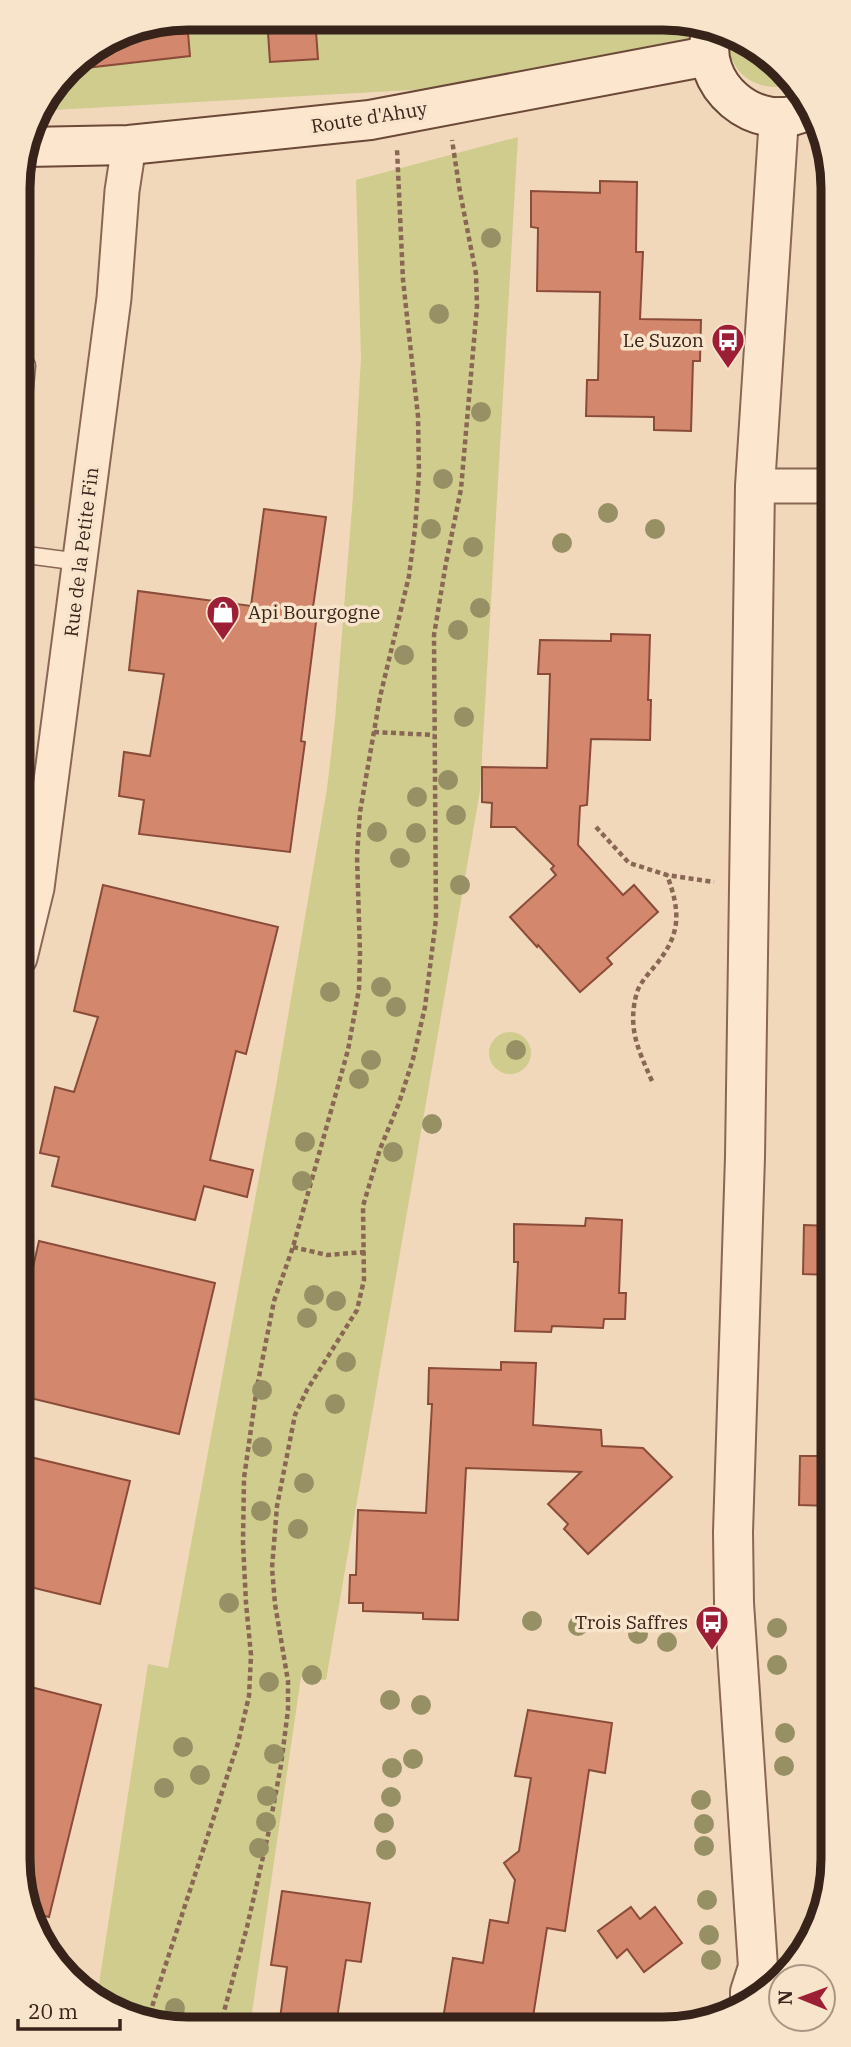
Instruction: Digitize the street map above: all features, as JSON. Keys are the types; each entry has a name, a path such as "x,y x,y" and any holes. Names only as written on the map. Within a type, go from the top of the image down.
{"street":[{"name":"Route d'Ahuy","path":"35,146 129,145 370,120 710,43"},
{"path":"710,43 716,78 727,94 742,106 760,114 793,113 755,486 745,1171 733,1544 734,1603 765,1978 752,1991"},
{"name":"Rue de la Petite Fin","path":"30,917 37,888 114,298 122,191 129,145"},
{"path":"755,486 821,486"}],"lane":[{"path":"30,555 80,562"}],"path":[{"path":"222,2017 247,1927 265,1849 288,1710 288,1681 272,1568 277,1506 295,1415 307,1390 357,1310 364,1280 363,1206 380,1149 399,1104 413,1059 425,1007 436,919 434,635 461,489 477,306 476,274 447,104"},
{"path":"150,2012 238,1743 248,1696 251,1655 244,1555 244,1478 257,1387 274,1301 293,1247 348,1050 359,989 357,856 360,812 380,697 409,576 419,473 413,364 403,280 395,115"},
{"path":"374,732 434,735"},
{"path":"596,827 629,863 667,875 715,882"},
{"path":"652,1081 635,1040 633,1017 638,989 671,947 678,915 667,875"},
{"path":"293,1247 327,1255 365,1252"}],"shaded area":[{"path":"673,30 708,37 521,84 50,110 62,92 92,62 137,38 167,31"},
{"path":"728,44 759,62 784,86 757,84 748,79 733,62"},
{"path":"518,137 480,791 326,1680 301,1677 251,2017 167,2016 137,2009 98,1989 148,1664 168,1668 276,1086 327,789 353,496 361,358 356,180"},
{"path":"510,1032 525,1038 531,1053 525,1068 510,1074 495,1068 489,1053 495,1038"}],"building":[{"path":"268,30 316,30 318,59 270,62"},
{"path":"188,33 190,56 85,68 118,46 143,37"},
{"path":"600,181 637,182 636,252 643,252 640,319 701,320 700,361 693,361 691,431 654,430 654,417 586,416 587,380 598,380 600,292 537,291 538,228 531,227 531,191 600,193"},
{"path":"264,509 326,517 312,614 317,614 301,741 305,742 290,852 139,834 144,800 119,796 124,752 150,756 164,674 129,670 138,591 251,606"},
{"path":"611,634 650,635 650,740 591,739 587,805 580,806 578,845 623,895 634,885 658,912 607,958 612,964 580,992 510,917 556,875 551,869 554,866 515,827 491,827 492,803 482,802 482,767 547,768 550,674 538,674 540,640 611,641"},
{"path":"103,885 278,927 246,1054 236,1051 210,1160 253,1170 247,1197 204,1186 195,1220 52,1186 59,1157 40,1153 55,1087 74,1092 98,1017 74,1011"},
{"path":"586,1218 622,1220 619,1293 626,1293 625,1319 604,1319 603,1328 552,1326 551,1332 515,1331 518,1262 514,1262 514,1224 585,1226"},
{"path":"804,1225 821,1226 821,1275 803,1274"},
{"path":"39,1241 215,1283 179,1434 30,1398 30,1280"},
{"path":"501,1362 536,1363 533,1425 601,1430 602,1446 643,1448 672,1477 588,1554 564,1529 568,1524 548,1504 581,1472 466,1468 458,1620 423,1619 423,1613 363,1611 363,1603 349,1603 350,1575 356,1575 358,1510 426,1513 432,1404 428,1404 429,1368 501,1370"},
{"path":"800,1456 821,1456 821,1506 799,1505"},
{"path":"30,1457 130,1481 100,1604 30,1587"},
{"path":"30,1687 101,1705 49,1917 40,1915 31,1880"},
{"path":"528,1710 612,1723 605,1773 589,1770 565,1931 547,1928 533,2017 443,2017 453,1958 483,1963 490,1920 508,1923 515,1880 504,1863 519,1851 531,1778 515,1776"},
{"path":"282,1891 370,1903 361,1962 346,1960 337,2017 280,2017 287,1967 271,1965"},
{"path":"631,1907 640,1919 655,1907 682,1943 644,1972 627,1949 617,1958 598,1931"}],"place":[{"name":"Le Suzon","path":"728,370"},
{"name":"Api Bourgogne","path":"223,642"},
{"name":"Trois Saffres","path":"712,1652"}]}
